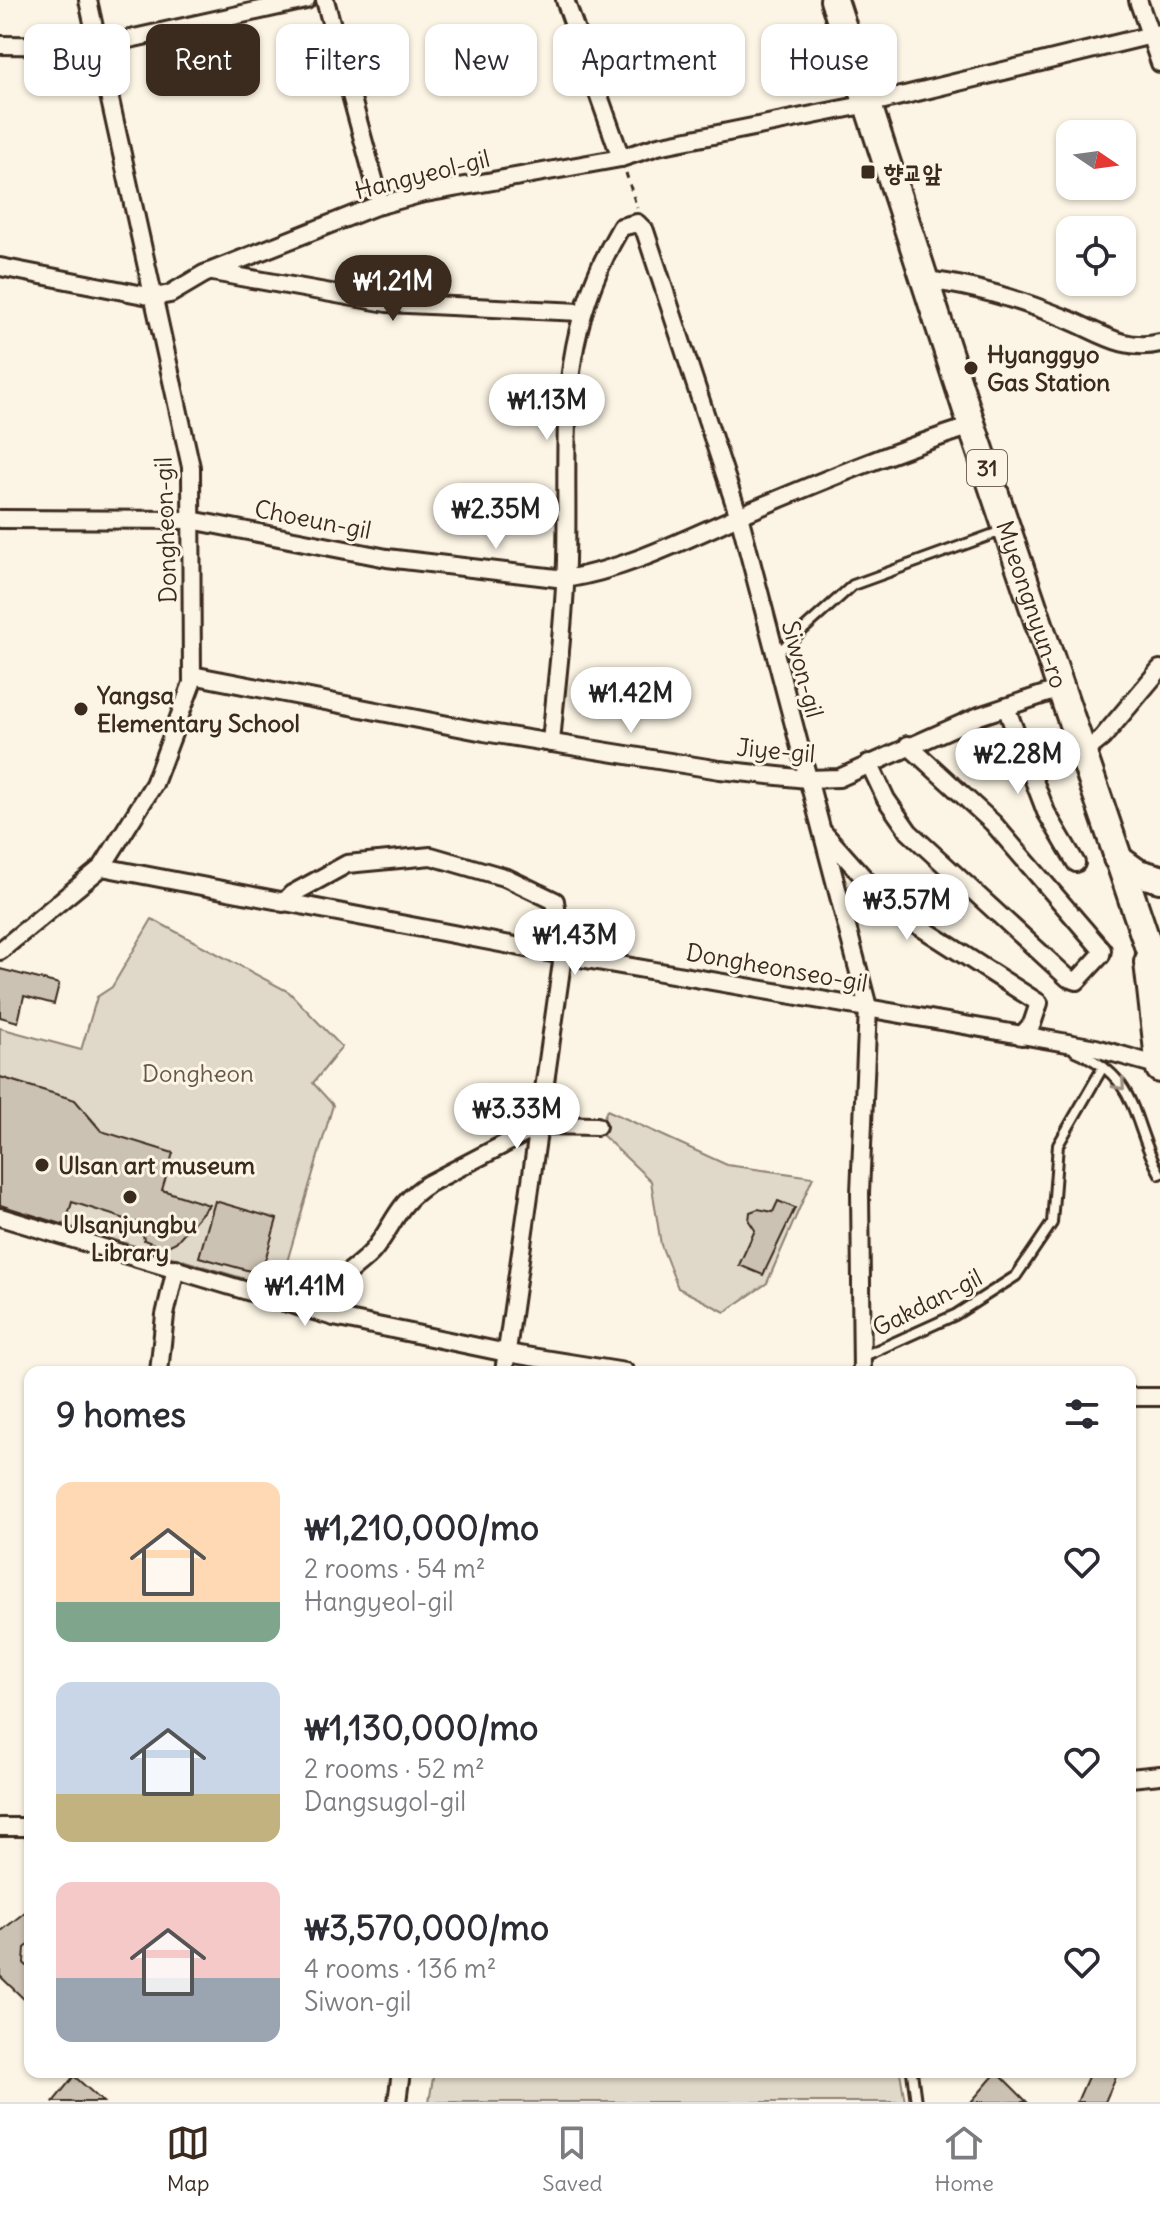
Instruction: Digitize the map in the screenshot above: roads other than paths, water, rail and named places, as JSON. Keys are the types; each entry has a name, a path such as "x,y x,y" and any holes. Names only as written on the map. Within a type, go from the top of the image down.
{"main road":[{"name":"Myeongnyun-ro","path":"834,0 972,426 1143,935"},
{"path":"1117,858 1138,873 1160,879"},
{"path":"1143,935 1160,981"},
{"path":"1143,935 1156,1060"}],"street":[{"name":"Dongheon-gil","path":"88,0 93,24"},
{"path":"130,39 306,0"},
{"path":"325,0 381,205"},
{"path":"565,0 621,158"},
{"path":"1138,0 1155,34 1160,63"},
{"name":"Hangyeol-gil","path":"154,297 170,294 211,271 381,205 523,174 621,158 658,146 868,104 1155,34"},
{"path":"0,45 24,45"},
{"name":"Dongheon-gil","path":"0,951 102,867 154,784 192,683 191,467 109,96"},
{"name":"Siwon-gil","path":"581,312 621,227 637,223 645,231 738,516 868,1007 860,1193 862,1365"},
{"path":"0,267 154,297"},
{"path":"211,271 387,303 581,312 571,367 565,579 551,743"},
{"path":"925,280 964,286 1052,314 1118,343 1160,343"},
{"name":"Choeun-gil","path":"0,519 191,520 387,558 565,579 593,574 894,451 972,426"},
{"path":"1082,754 1131,706 1160,669"},
{"name":"Jiye-gil","path":"192,675 551,743 720,770 807,779 839,778 908,745 1060,689"},
{"path":"1006,707 1046,812 1076,863"},
{"path":"869,763 886,799 909,832 1068,978 1077,981 1102,950 993,823 908,745"},
{"path":"821,829 874,889 911,921 1039,1003 1032,1024 1021,1036"},
{"path":"283,903 292,894 347,864 431,856 507,878 555,901 563,955 505,1366"},
{"name":"Dongheonseo-gil","path":"102,867 563,955 1156,1060"},
{"path":"302,1307 371,1252 410,1195 541,1125 597,1126"},
{"path":"0,1217 302,1307 507,1353 588,1366"},
{"path":"160,1366 165,1315 176,1268"},
{"path":"1136,1397 1160,1397"},
{"path":"1136,1777 1160,1775"},
{"path":"0,1827 24,1827"},
{"path":"397,2102 400,2078"}],"lane":[{"path":"775,655 853,585 1007,529"},
{"path":"1056,1043 1103,1067 1133,1102 1148,1152 1160,1174"},
{"name":"Gakdan-gil","path":"862,1365 955,1315 1016,1276 1052,1223 1058,1145 1103,1067"},
{"path":"913,2078 916,2102"}],"place":[{"name":"향교앞","path":"868,172"},
{"name":"Hyanggyo Gas Station","path":"971,368"},
{"name":"Yangsa Elementary School","path":"81,709"},
{"name":"Ulsan art museum","path":"42,1165"},
{"name":"Ulsanjungbu Library","path":"130,1197"}],"park label":[{"name":"Dongheon","path":"198,1073"}]}
